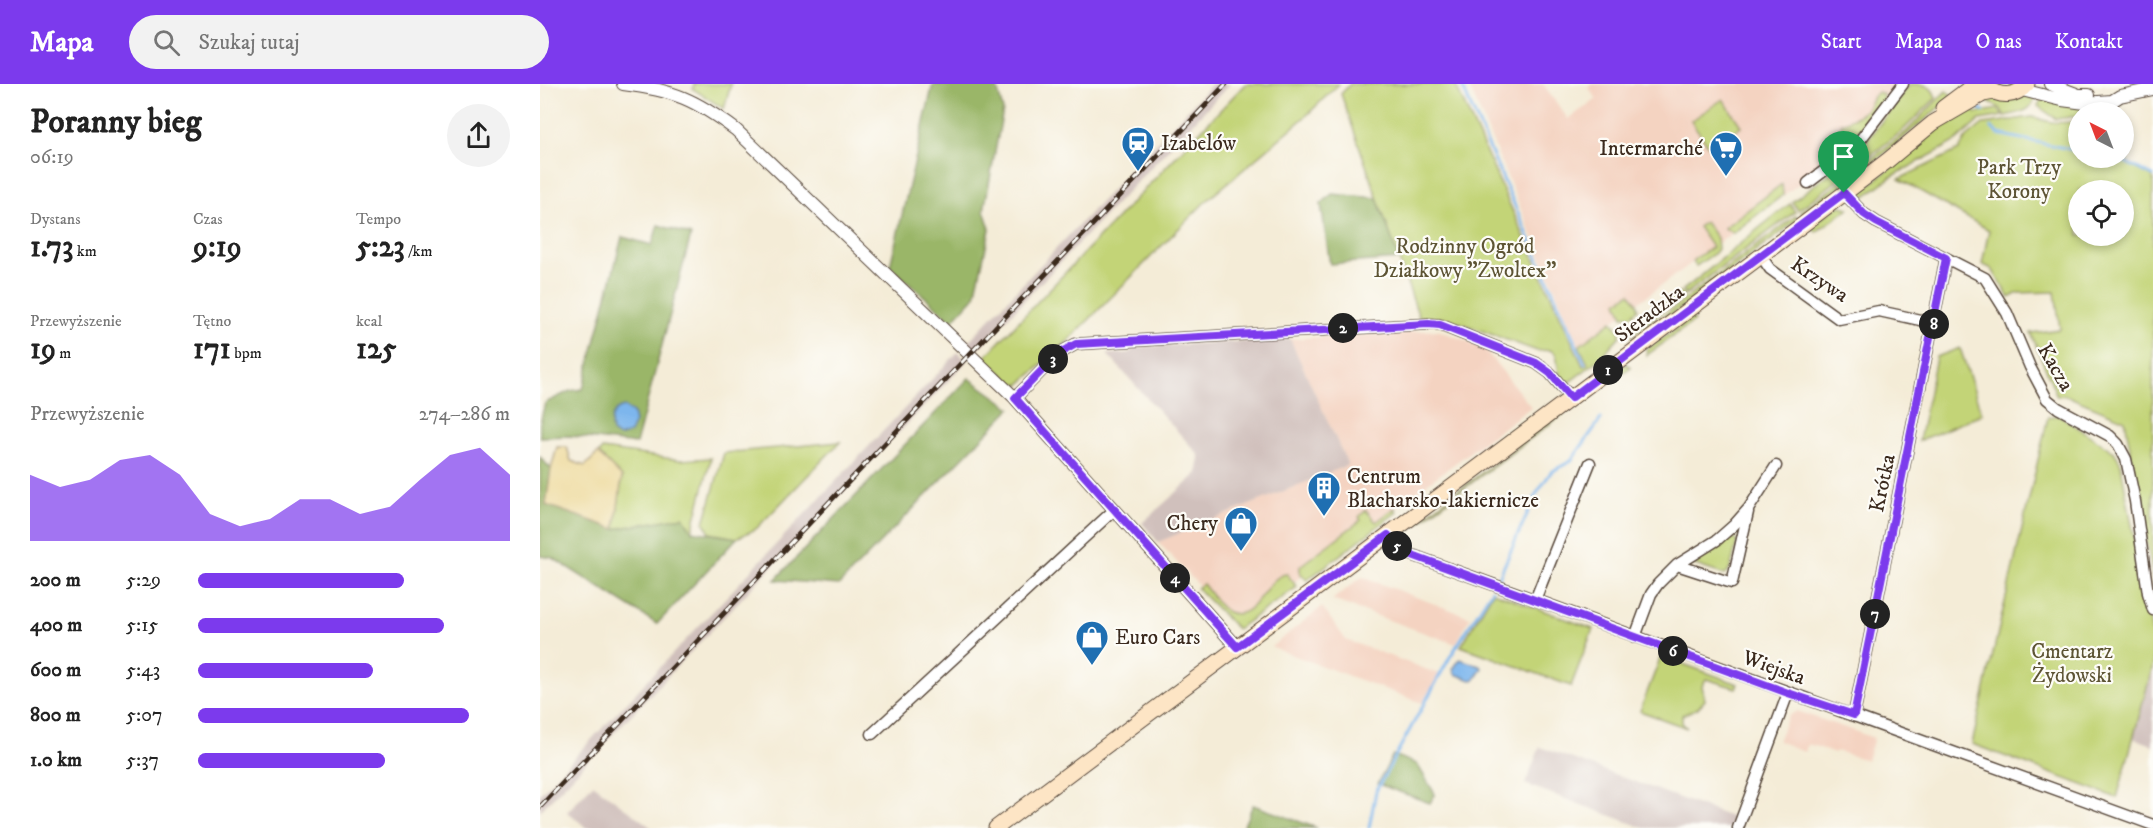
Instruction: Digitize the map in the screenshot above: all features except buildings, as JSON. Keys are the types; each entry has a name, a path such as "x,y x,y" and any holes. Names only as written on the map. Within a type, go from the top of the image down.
{"main road":[{"name":"Sieradzka","path":"1933,123 1937,114 1975,84"},
{"name":"Sieradzka","path":"996,828 1761,256 1887,161 1933,123 1990,88 2008,95 2024,87"}],"street":[{"path":"623,84 668,91 685,97 736,130 1015,398 1237,647"},
{"path":"1808,183 1854,148 1903,84"},
{"path":"2050,84 2079,95 2111,93 2120,96"},
{"path":"2024,87 2062,100 2085,103 2112,101 2120,96 2153,89"},
{"name":"Kacza","path":"1844,193 1864,214 1876,222 1974,271 1989,283 2007,313 2030,367 2047,399 2058,408 2110,435 2118,444 2126,459 2135,501 2148,593 2153,610"},
{"name":"Krzywa","path":"1761,256 1770,268 1839,319 1879,311 1934,323"},
{"name":"Krótka","path":"1854,715 1946,258"},
{"path":"1015,398 1058,354 1076,344 1428,324 1440,325 1533,361 1550,373 1571,398"},
{"path":"1535,600 1590,463"},
{"path":"1635,637 1651,594 1658,584 1677,565 1717,540 1749,508 1776,466"},
{"path":"1677,565 1732,583 1749,508"},
{"path":"872,734 1114,510"},
{"name":"Wiejska","path":"1388,535 1404,552 2153,825"},
{"path":"1738,828 1788,693"}],"shaded area":[{"path":"1212,84 1230,84 975,352 966,344"},
{"path":"1468,84 1543,84 1568,119 1597,99 1588,87 1592,84 1896,84 1845,150 1579,346"},
{"path":"1437,330 1483,347 1531,407 1236,625 1158,542 1348,465 1290,339"},
{"path":"1290,339 1348,465 1158,542 1142,523 1198,473 1199,455 1107,354 1129,353 1135,347"},
{"path":"958,352 967,361 540,811 540,794"},
{"path":"1362,577 1470,617 1456,644 1332,600"},
{"path":"1322,607 1346,640 1439,674 1422,703 1271,647"},
{"path":"2153,665 2153,745 2133,738"},
{"path":"1797,711 1874,738 1867,760 1808,744 1804,752 1778,741 1788,716"},
{"path":"1540,747 1734,818 1730,828 1644,828 1525,784"},
{"path":"593,784 652,828 587,828 567,812"}],"green space":[{"path":"694,84 731,84 724,109 693,89"},
{"path":"933,84 996,84 1003,110 984,210 990,229 975,296 952,321 890,266"},
{"path":"1245,84 1339,84 1306,116 1203,204 1067,342 1019,385 1012,382 984,358"},
{"name":"Rodzinny Ogród Działkowy \"Zwoltex\"","path":"1350,84 1455,84 1583,366 1588,364 1579,346 1612,321 1620,332 1620,336 1596,362 1568,383 1559,374 1556,354 1550,350 1537,351 1447,318 1419,317 1341,94"},
{"path":"1910,84 1929,87 1936,98 1901,132 1798,210 1792,202 1860,150"},
{"path":"1946,91 1953,96 1804,216 1801,212 1906,132"},
{"path":"1878,92 1883,94 1883,102 1865,126 1853,133 1841,127 1842,123 1865,111"},
{"path":"2037,95 2028,109 2005,116 2000,108 1981,99"},
{"path":"2042,97 2104,102 2068,102 2068,117 2056,119 2038,106"},
{"path":"1723,99 1741,126 1710,148 1691,121"},
{"path":"1968,106 1976,113 1998,109 2003,116 1980,120 1955,142 1891,177 1860,200 1860,192"},
{"name":"Park Trzy Korony","path":"2032,117 2045,121 2068,122 2068,168 2134,167 2153,177 2153,578 2125,420 2065,395 2057,396 2031,333 2060,329 2055,292 2018,293 2009,298 1992,269 1982,264 1989,230 1899,179 1959,150 1965,139 1983,124"},
{"path":"1782,184 1783,195 1733,233 1724,228"},
{"path":"1332,194 1377,198 1399,259 1330,264 1321,204"},
{"path":"1790,204 1795,212 1686,294 1683,290"},
{"path":"1841,206 1849,208 1816,232 1811,226"},
{"path":"1796,216 1799,219 1634,343 1631,340"},
{"path":"1705,222 1717,238 1718,249 1696,266 1692,261 1712,247 1698,227"},
{"path":"658,225 691,235 636,444 571,436 540,437 540,423 545,403 570,391 583,389 622,237 652,245"},
{"path":"1681,292 1684,295 1631,335 1639,323"},
{"path":"1630,293 1638,309 1632,315 1623,316 1617,302"},
{"path":"1692,317 1694,321 1647,355 1646,350"},
{"path":"1960,348 1982,414 1919,441 1936,357"},
{"path":"1626,364 1631,367 1579,402 1405,533 1406,530"},
{"path":"969,378 1011,408 839,585 775,580"},
{"name":"Cmentarz Żydowski","path":"2059,415 2114,452 2120,461 2153,638 2153,665 2117,798 1972,744 2048,417"},
{"path":"840,442 756,529 737,538 710,533 704,523 724,453"},
{"path":"602,449 680,460 711,458 692,531 683,517 615,529 622,477 599,454"},
{"path":"540,457 551,469 546,505 615,529 683,517 692,531 737,538 657,624 553,558 540,556"},
{"path":"1395,508 1397,512 1307,580 1300,573 1300,566 1361,520 1359,517 1366,510 1376,522"},
{"path":"1732,536 1737,542 1730,569 1725,575 1690,563"},
{"path":"1287,574 1297,587 1237,629 1197,588 1203,584 1225,610 1238,614 1253,606 1279,576"},
{"path":"1493,592 1593,629 1571,686 1461,646"},
{"path":"1661,656 1738,684 1736,688 1706,679 1702,686 1705,700 1698,708 1682,715 1682,723 1687,728 1640,711"},
{"path":"1393,755 1417,764 1435,794 1430,803 1378,784"},
{"path":"1253,805 1317,828 1252,828 1244,825"}],"sand":[{"path":"557,447 567,447 571,461 585,466 598,453 622,477 615,529 546,505"}],"water":[{"path":"624,407 633,413 635,422 630,433 619,437 612,432 611,420 616,410"},
{"path":"1460,659 1482,668 1475,679 1471,680 1455,674 1453,669"}],"waterway":[{"path":"1461,84 1585,364"},
{"path":"1977,107 1984,111"},
{"path":"1991,127 1998,134 2068,149"},
{"path":"2134,166 2153,176"},
{"path":"1497,582 1535,496 1551,472 1571,461 1601,419"},
{"path":"1369,828 1376,791 1450,657 1492,590"}],"railway":[{"path":"540,807 1226,84"}],"place":[{"name":"Izabelów","path":"1138,172"},
{"name":"Intermarché","path":"1726,177"},
{"name":"Centrum Blacharsko-lakiernicze","path":"1324,517"},
{"name":"Chery","path":"1241,552"},
{"name":"Euro Cars","path":"1092,666"}],"route":[{"path":"1844,193 1855,206 1876,222 1946,258 1854,715 1404,552 1388,535 1237,647 1015,398 1058,354 1076,344 1428,324 1440,325 1533,361 1550,373 1571,398 1844,193"}]}
